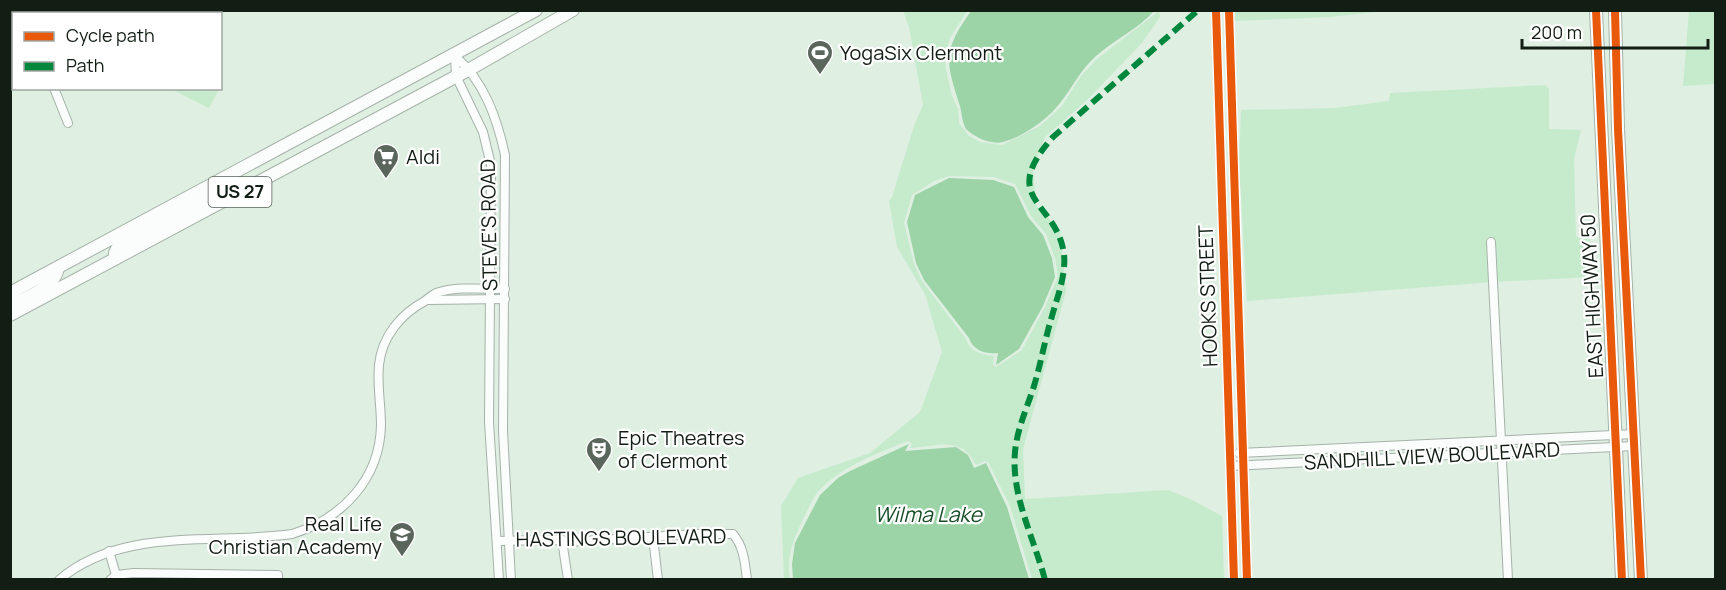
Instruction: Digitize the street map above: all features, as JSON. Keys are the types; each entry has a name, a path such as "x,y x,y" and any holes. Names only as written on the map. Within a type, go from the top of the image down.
{"highway":[{"name":"US 27","path":"10,293 455,56 536,10"},
{"name":"US 27","path":"10,315 470,69 573,10"},
{"name":"EAST HIGHWAY 50","path":"1613,13 1641,579"},
{"name":"EAST HIGHWAY 50","path":"1596,15 1622,579"},
{"path":"1596,15 1607,28 1616,51"},
{"path":"116,258 115,253 118,247 199,202 232,174"},
{"path":"1603,200 1612,222 1616,228 1623,230"},
{"path":"1605,241 1614,247 1625,271"},
{"path":"10,306 48,285 57,274 58,268"}],"street":[{"name":"HOOKS STREET","path":"1215,10 1234,579"},
{"name":"HOOKS STREET","path":"1229,10 1247,579"},
{"name":"STEVE'S ROAD","path":"455,56 470,69 498,124 505,155 503,431 511,579"},
{"name":"STEVE'S ROAD","path":"455,56 456,76 481,125 490,158 489,422 499,579"},
{"path":"55,90 68,123"},
{"path":"1222,233 1236,232"},
{"path":"1491,242 1508,579"},
{"path":"59,579 81,562 109,551 168,542 292,534 332,516 345,506 361,486 373,465 381,426 379,363 388,337 405,314 434,294 446,291 505,289"},
{"path":"427,300 505,299"},
{"name":"SANDHILL VIEW BOULEVARD","path":"1230,453 1501,440 1615,441"},
{"name":"SANDHILL VIEW BOULEVARD","path":"1230,466 1502,453 1634,440"},
{"path":"1381,446 1382,458"},
{"name":"HASTINGS BOULEVARD","path":"496,541 562,540 568,542 733,534 743,551 747,579"},
{"path":"653,537 658,579"},
{"path":"562,540 568,579"},
{"path":"109,551 113,577 134,573 169,576 278,575 278,579"}],"shaded area":[{"path":"903,11 967,11 950,38 945,58 952,96 958,109 959,123 969,136 980,142 1002,145 1040,126 1062,106 1081,76 1097,59 1159,11 1160,17 1142,43 1087,100 1045,137 1033,170 1036,205 1060,230 1066,291 1023,449 1025,499 1168,490 1222,516 1224,579 1032,579 1010,506 988,462 976,465 963,449 956,446 948,444 910,448 912,444 908,441 848,468 817,493 792,545 789,558 790,579 784,579 781,506 798,478 870,453 920,412 942,352 925,294 897,247 889,201 923,105 909,27","holes":["949,176 994,177 1015,184 1031,216 1046,234 1055,258 1058,276 1045,307 1022,350 996,367 993,365 994,356 981,354 970,347 922,281 914,264 904,223 912,195 934,181"]},
{"path":"1232,11 1384,11 1330,17 1233,21"},
{"path":"1689,11 1715,11 1715,84 1683,86"},
{"path":"1545,85 1549,89 1549,129 1581,130 1574,159 1576,237 1589,237 1592,277 1492,282 1247,301 1239,163 1241,110 1335,108 1389,101 1390,93"},
{"path":"173,90 218,90 209,108"}],"water":[{"path":"971,11 1154,11 1090,61 1060,103 1042,121 1019,136 998,143 983,140 966,129 951,77 949,56 951,47 955,36"},
{"path":"949,178 993,180 1014,187 1028,217 1043,235 1052,258 1055,277 1043,306 1019,349 996,365 998,353 985,352 974,346 924,280 916,263 907,222 915,195"},
{"name":"Wilma Lake","path":"909,444 905,451 956,447 968,455 974,468 986,463 1007,507 1029,579 793,579 792,564 795,543 820,495 838,478 850,471"}],"marked path":[{"path":"1045,580 1016,485 1015,452 1020,427 1034,386 1061,285 1064,254 1059,236 1030,188 1030,174 1037,158 1053,137 1201,10"}],"cycle path":[{"path":"1216,10 1234,580"},
{"path":"1229,10 1247,580"},
{"path":"1596,10 1622,580"},
{"path":"1615,10 1618,129 1641,580"}],"place":[{"name":"YogaSix Clermont","path":"820,76"},
{"name":"Aldi","path":"386,180"},
{"name":"Epic Theatres of Clermont","path":"599,473"},
{"name":"Real Life Christian Academy","path":"402,558"}]}
